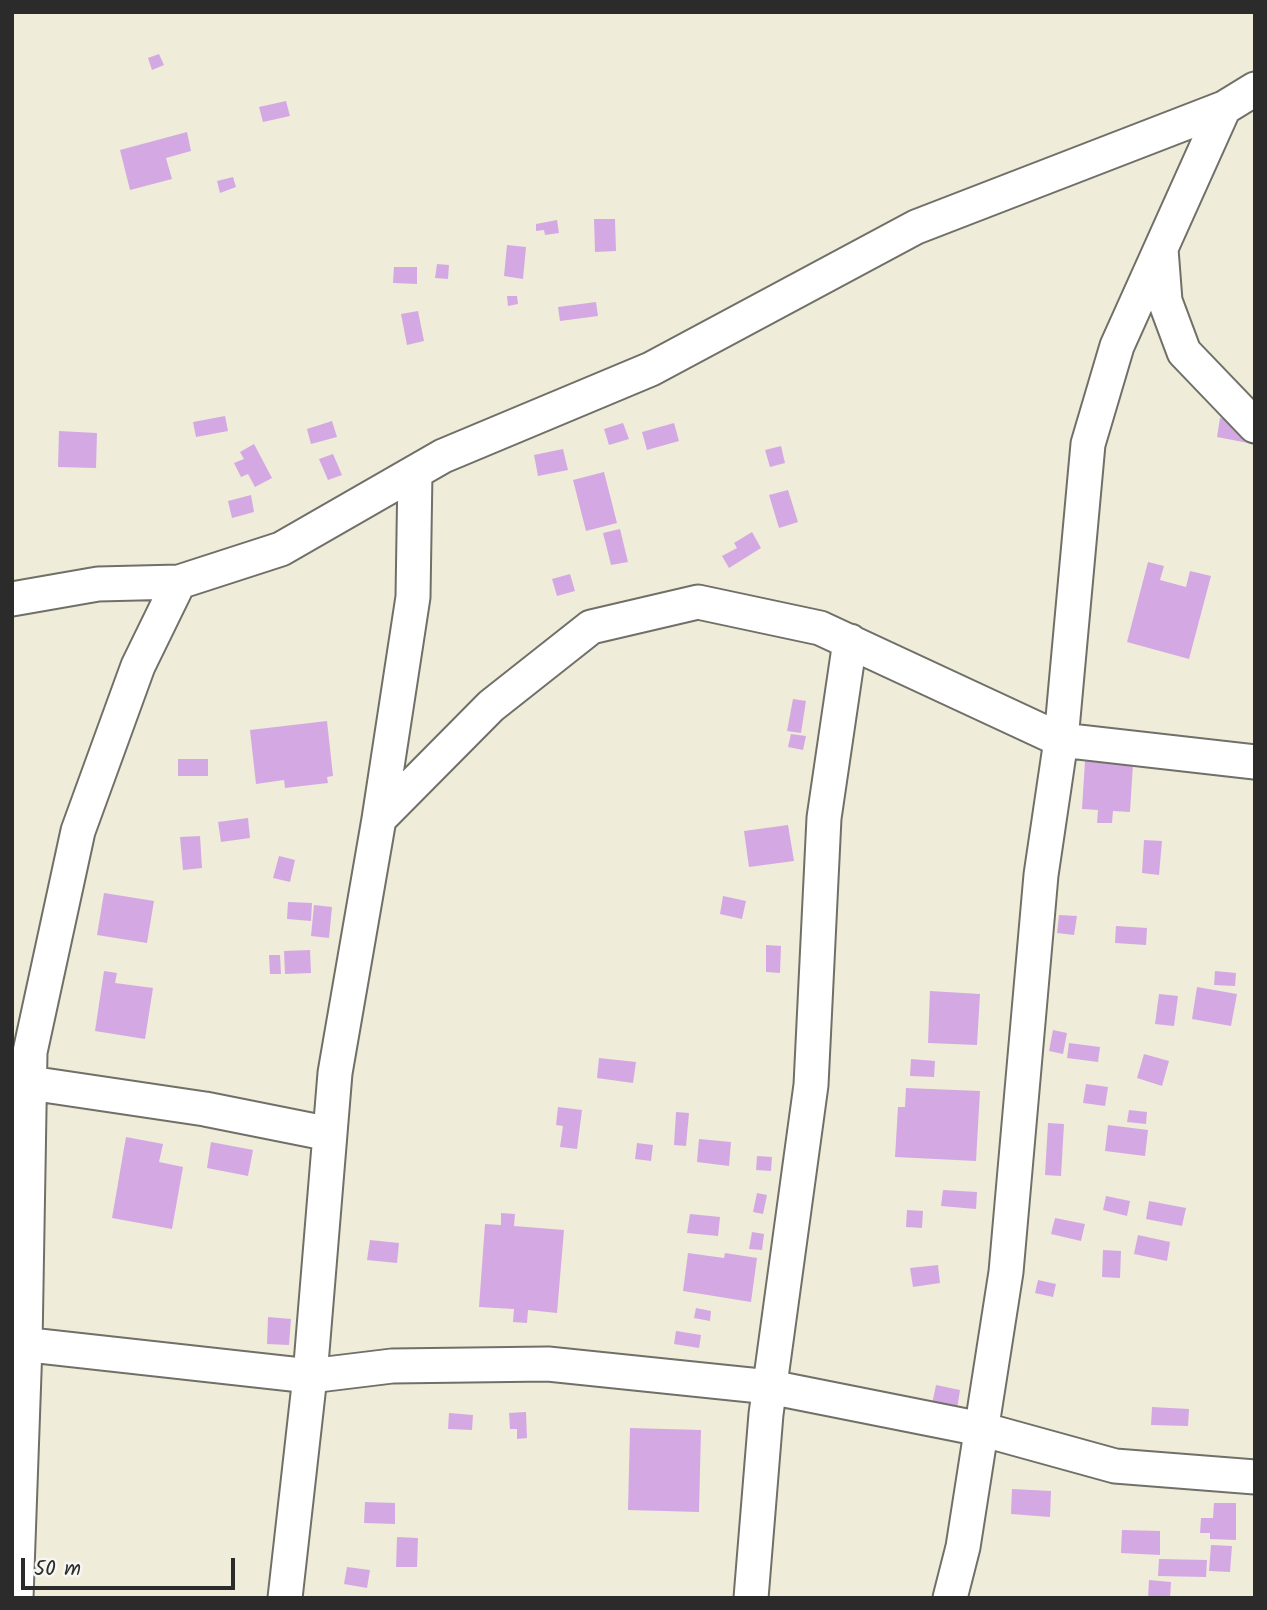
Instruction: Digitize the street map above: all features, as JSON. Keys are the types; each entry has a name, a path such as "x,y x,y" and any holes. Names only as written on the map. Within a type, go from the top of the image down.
{"street":[{"path":"12,598 98,584 179,582 281,549 443,456 651,369 916,227 1224,108 1255,89"},
{"path":"950,1598 963,1547 1006,1272 1041,875 1061,740 1088,444 1117,346 1224,108"},
{"path":"1160,246 1166,301 1184,352 1255,426"},
{"path":"285,1598 310,1376 335,1073 379,819 413,597 415,472"},
{"path":"16,1598 21,1083 78,831 138,666 179,582"},
{"path":"379,819 491,706 591,627 698,603 820,628 1061,740 1255,762"},
{"path":"751,1598 770,1387 811,1086 824,818 849,642"},
{"path":"21,1083 205,1109 330,1133"},
{"path":"19,1344 310,1376 392,1366 548,1364 770,1387 981,1429 1115,1466 1255,1477"}],"building":[{"path":"159,54 164,65 152,70 148,58"},
{"path":"286,101 290,116 263,122 259,107"},
{"path":"187,132 191,151 166,158 172,179 130,190 120,150"},
{"path":"233,177 236,187 220,193 217,181"},
{"path":"594,219 615,219 616,251 595,252"},
{"path":"557,220 559,233 545,235 544,230 536,231 536,224"},
{"path":"507,245 526,247 523,279 504,276"},
{"path":"437,264 449,265 448,279 435,278"},
{"path":"394,267 417,267 417,284 393,283"},
{"path":"507,296 517,296 518,304 508,306"},
{"path":"596,302 598,316 560,321 558,307"},
{"path":"418,311 424,341 407,345 401,314"},
{"path":"225,416 228,431 196,437 193,422"},
{"path":"1220,418 1252,424 1248,443 1217,437"},
{"path":"332,421 337,437 311,444 307,429"},
{"path":"623,423 629,439 609,445 604,429"},
{"path":"674,423 679,441 647,450 642,432"},
{"path":"59,431 97,433 96,468 58,467"},
{"path":"254,444 272,478 255,487 248,474 241,477 234,463 244,459 240,452"},
{"path":"781,446 785,463 770,467 765,450"},
{"path":"563,449 568,470 538,476 534,455"},
{"path":"333,454 342,475 328,480 319,459"},
{"path":"604,472 617,523 586,531 573,480"},
{"path":"788,490 798,522 779,528 769,495"},
{"path":"251,495 254,512 232,518 228,501"},
{"path":"620,529 628,562 611,565 603,533"},
{"path":"752,532 761,548 729,568 722,556 737,548 734,543"},
{"path":"1148,562 1164,566 1160,580 1186,587 1190,571 1211,576 1189,659 1127,642"},
{"path":"570,574 575,591 557,596 552,579"},
{"path":"793,699 806,701 801,733 787,731"},
{"path":"327,721 333,776 327,777 328,783 285,788 284,780 256,784 250,730"},
{"path":"791,734 806,736 803,750 788,747"},
{"path":"178,759 208,759 208,776 178,776"},
{"path":"1085,761 1133,764 1130,812 1113,811 1112,823 1097,823 1098,810 1082,809"},
{"path":"248,818 250,838 221,842 218,822"},
{"path":"788,825 794,861 749,867 744,831"},
{"path":"200,836 202,868 183,870 180,837"},
{"path":"1144,840 1162,841 1159,875 1142,873"},
{"path":"279,856 295,860 290,882 273,878"},
{"path":"104,893 154,901 147,943 97,935"},
{"path":"723,896 746,901 742,919 720,914"},
{"path":"288,902 312,903 311,921 287,919"},
{"path":"314,905 332,907 329,938 311,936"},
{"path":"1059,915 1077,916 1074,935 1057,933"},
{"path":"1116,926 1147,928 1146,945 1115,943"},
{"path":"766,945 781,946 780,973 766,972"},
{"path":"310,950 311,973 285,974 284,951"},
{"path":"269,955 280,955 281,974 270,974"},
{"path":"104,971 117,973 115,983 153,988 145,1039 95,1031"},
{"path":"1215,971 1236,973 1235,986 1214,985"},
{"path":"1197,987 1237,994 1231,1026 1192,1019"},
{"path":"930,991 980,994 977,1045 928,1043"},
{"path":"1159,994 1178,996 1174,1026 1155,1024"},
{"path":"1053,1030 1067,1033 1063,1054 1049,1051"},
{"path":"1069,1043 1100,1047 1098,1062 1067,1058"},
{"path":"1144,1054 1169,1061 1162,1086 1137,1078"},
{"path":"599,1058 636,1062 633,1083 597,1078"},
{"path":"911,1059 935,1061 934,1077 910,1076"},
{"path":"1086,1084 1108,1087 1105,1106 1083,1103"},
{"path":"906,1088 980,1091 976,1161 895,1157 898,1107 905,1107"},
{"path":"558,1107 582,1110 577,1149 560,1147 563,1126 556,1125"},
{"path":"1129,1110 1147,1112 1146,1124 1127,1122"},
{"path":"676,1112 689,1113 686,1146 674,1145"},
{"path":"1048,1123 1064,1124 1061,1176 1045,1175"},
{"path":"1108,1125 1148,1130 1145,1156 1105,1151"},
{"path":"126,1137 163,1144 159,1162 183,1167 172,1229 112,1218"},
{"path":"699,1139 731,1142 729,1166 697,1162"},
{"path":"211,1142 253,1150 248,1176 207,1168"},
{"path":"637,1143 653,1145 651,1161 635,1159"},
{"path":"757,1156 772,1157 771,1171 756,1170"},
{"path":"943,1190 977,1192 976,1209 941,1206"},
{"path":"757,1193 767,1195 763,1214 753,1212"},
{"path":"1106,1196 1130,1201 1127,1216 1103,1210"},
{"path":"1149,1201 1186,1208 1182,1226 1146,1219"},
{"path":"907,1210 923,1211 922,1228 906,1227"},
{"path":"501,1213 515,1214 514,1226 564,1230 557,1313 528,1310 527,1323 513,1322 514,1309 479,1307 485,1224 501,1225"},
{"path":"690,1214 720,1217 718,1236 687,1233"},
{"path":"1055,1218 1085,1224 1081,1241 1051,1234"},
{"path":"752,1232 764,1234 762,1250 749,1249"},
{"path":"1138,1235 1170,1242 1167,1261 1134,1254"},
{"path":"370,1240 399,1243 397,1263 367,1260"},
{"path":"1103,1250 1121,1251 1120,1278 1102,1277"},
{"path":"688,1253 724,1258 725,1253 757,1258 751,1302 683,1291"},
{"path":"938,1265 940,1283 913,1287 910,1268"},
{"path":"1038,1280 1056,1284 1053,1297 1035,1293"},
{"path":"696,1308 711,1311 710,1321 694,1318"},
{"path":"268,1317 291,1319 289,1345 267,1344"},
{"path":"676,1331 701,1335 699,1348 674,1344"},
{"path":"936,1385 960,1390 957,1409 932,1404"},
{"path":"1152,1407 1189,1409 1188,1426 1151,1425"},
{"path":"526,1412 527,1438 517,1439 517,1429 510,1429 509,1413"},
{"path":"449,1413 473,1415 472,1430 448,1429"},
{"path":"630,1428 701,1430 699,1512 628,1510"},
{"path":"1012,1489 1051,1491 1050,1517 1011,1514"},
{"path":"365,1502 395,1503 395,1524 364,1523"},
{"path":"1214,1503 1236,1503 1236,1540 1210,1539 1210,1533 1200,1533 1201,1518 1213,1518"},
{"path":"1122,1530 1160,1531 1160,1555 1121,1553"},
{"path":"397,1537 418,1538 417,1567 396,1567"},
{"path":"1211,1545 1232,1546 1230,1572 1209,1571"},
{"path":"1159,1559 1207,1560 1206,1577 1158,1576"},
{"path":"347,1567 370,1570 367,1588 344,1584"},
{"path":"1149,1580 1171,1582 1170,1598 1148,1598"}]}
